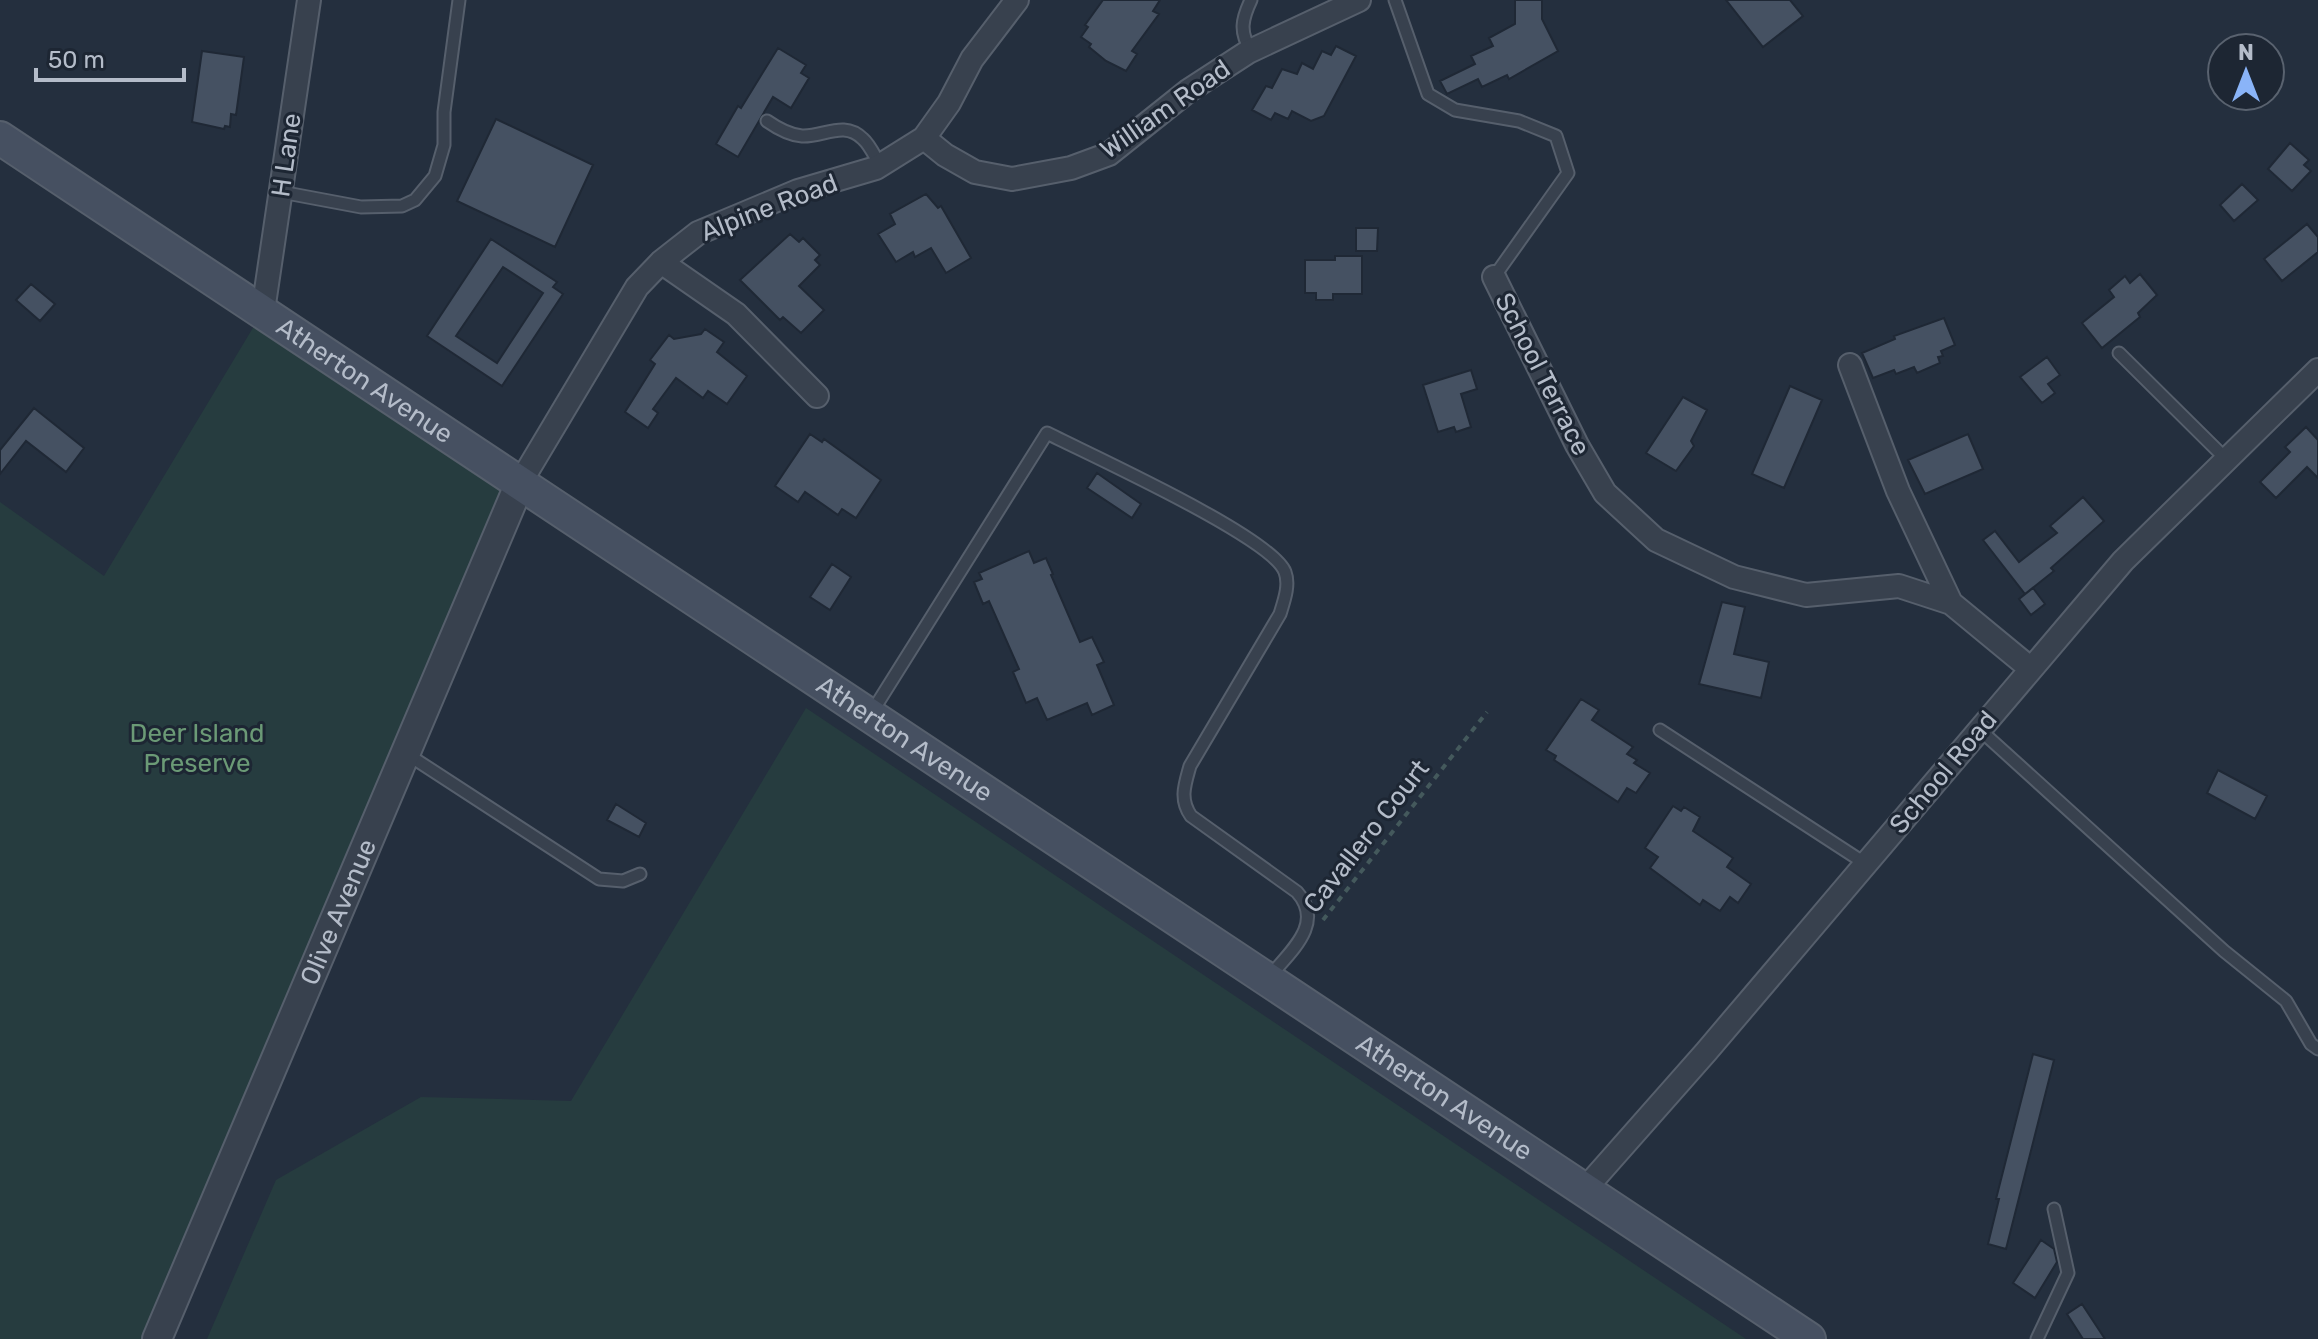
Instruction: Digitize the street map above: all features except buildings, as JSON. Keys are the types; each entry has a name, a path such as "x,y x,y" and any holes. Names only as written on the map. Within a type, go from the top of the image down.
{"main road":[{"name":"Atherton Avenue","path":"0,138 1809,1339"}],"street":[{"name":"H Lane","path":"263,311 309,0"},
{"name":"Alpine Road","path":"520,483 637,287 661,262 698,233 798,191 880,165 924,138 949,103 972,59 1017,0"},
{"name":"William Road","path":"924,138 945,155 975,172 1012,179 1071,168 1109,154 1188,91 1251,50 1359,0"},
{"path":"661,262 736,314 817,396"},
{"name":"School Terrace","path":"1494,277 1577,445 1605,493 1656,540 1734,577 1806,595 1899,586 1951,603 2031,669"},
{"name":"School Terrace","path":"1850,365 1898,491 1951,603"},
{"name":"School Road","path":"1585,1189 1706,1052 2123,561 2318,370"},
{"name":"Olive Avenue","path":"157,1339 520,483"}],"lane":[{"path":"281,192 361,207 402,206 415,200 435,176 444,145 444,112 459,0"},
{"path":"1251,0 1242,36 1251,50"},
{"name":"School Terrace","path":"1395,0 1428,94 1455,110 1519,121 1556,136 1568,173 1494,277"},
{"path":"767,121 787,132 803,136 831,130 852,131 864,140 880,165"},
{"path":"2119,353 2225,458"},
{"path":"870,716 1047,433 1196,507 1264,549 1277,559 1286,573 1286,592 1280,614 1190,766 1183,806 1191,816 1297,892 1308,904 1308,920 1300,940 1267,979"},
{"path":"1979,729 2224,951 2286,1001 2311,1044 2318,1049"},
{"path":"1660,730 1866,864"},
{"path":"406,753 599,879 623,881 640,874"},
{"path":"2037,1339 2068,1273 2054,1209"}],"path":[{"name":"Cavallero Court","path":"1321,922 1487,712"}],"green space":[{"name":"Deer Island Preserve","path":"263,311 520,483 157,1339 0,1339 0,502 104,576"},
{"path":"806,708 1746,1339 207,1339 276,1180 421,1097 571,1101"}]}
